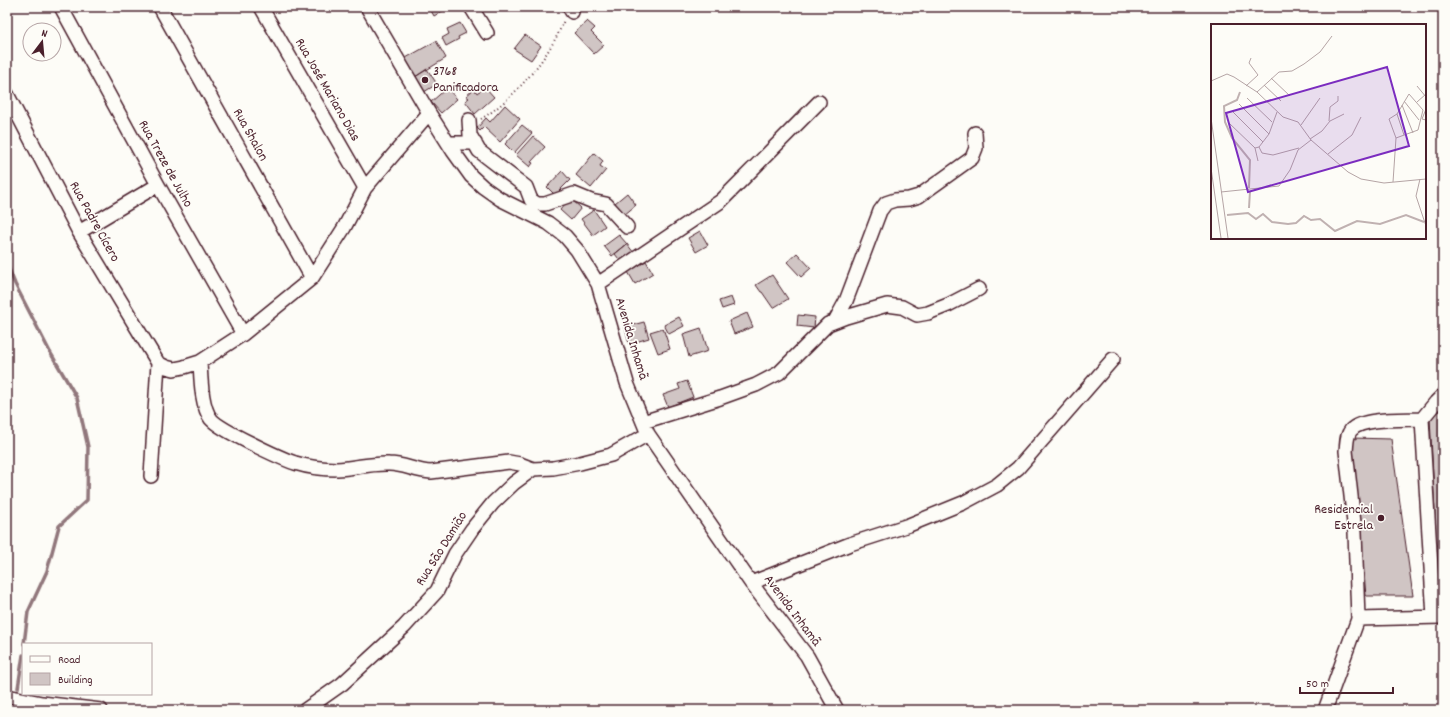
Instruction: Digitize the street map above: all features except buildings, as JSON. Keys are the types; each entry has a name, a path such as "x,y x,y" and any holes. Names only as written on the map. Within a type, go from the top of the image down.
{"street":[{"name":"Rua Treze de Julho","path":"61,7 158,185 243,334"},
{"name":"Rua Shalon","path":"160,7 312,278"},
{"name":"Rua José Mariano Dias","path":"261,7 365,188"},
{"name":"Avenida Inhamã","path":"367,7 429,113 471,176 500,199 528,206 565,236 577,250 598,284 627,383 645,428 751,583 807,656 837,710"},
{"path":"471,7 487,33"},
{"name":"Rua Padre Cícero","path":"7,94 79,232 158,363"},
{"path":"598,284 721,201 819,102"},
{"path":"151,476 158,363 174,369 200,362 243,334 312,278 344,228 365,188 429,113"},
{"path":"469,123 470,135 480,151 526,187 528,206 545,204 574,194 591,201 606,204 627,227"},
{"path":"835,321 846,301 880,212 886,203 920,196 972,158 976,148 975,133"},
{"path":"448,143 475,143"},
{"path":"79,232 158,185"},
{"path":"200,362 203,394 206,409 211,419 220,426 249,442 294,463 320,468 337,469 376,464 391,464 420,472 509,462 533,469 552,468 611,455 645,428 756,385 779,373 828,324 835,321 887,305 902,307 917,315 928,313 948,305 979,288"},
{"path":"751,583 850,544 916,523 963,503 997,485 1018,468 1113,359"},
{"path":"1358,619 1439,617 1422,419 1443,395"},
{"path":"1325,710 1358,619 1355,532 1346,451 1347,438 1351,431 1357,426 1366,423 1422,419"},
{"name":"Rua São Damião","path":"305,710 342,684 404,627 437,591 455,554 492,503 514,483 533,469"},
{"path":"7,696 42,703 101,710"}],"path":[{"path":"469,123 488,115 505,101 524,81 548,51 561,29 569,11"}],"waterway":[{"path":"7,264 15,284 50,352 77,398 88,447 87,500 59,526 47,571 28,612 24,643"},
{"path":"18,688 22,662"}],"place":[{"name":"3768 Panificadora","path":"425,80"},
{"name":"Residencial Estrela","path":"1381,518"}]}
